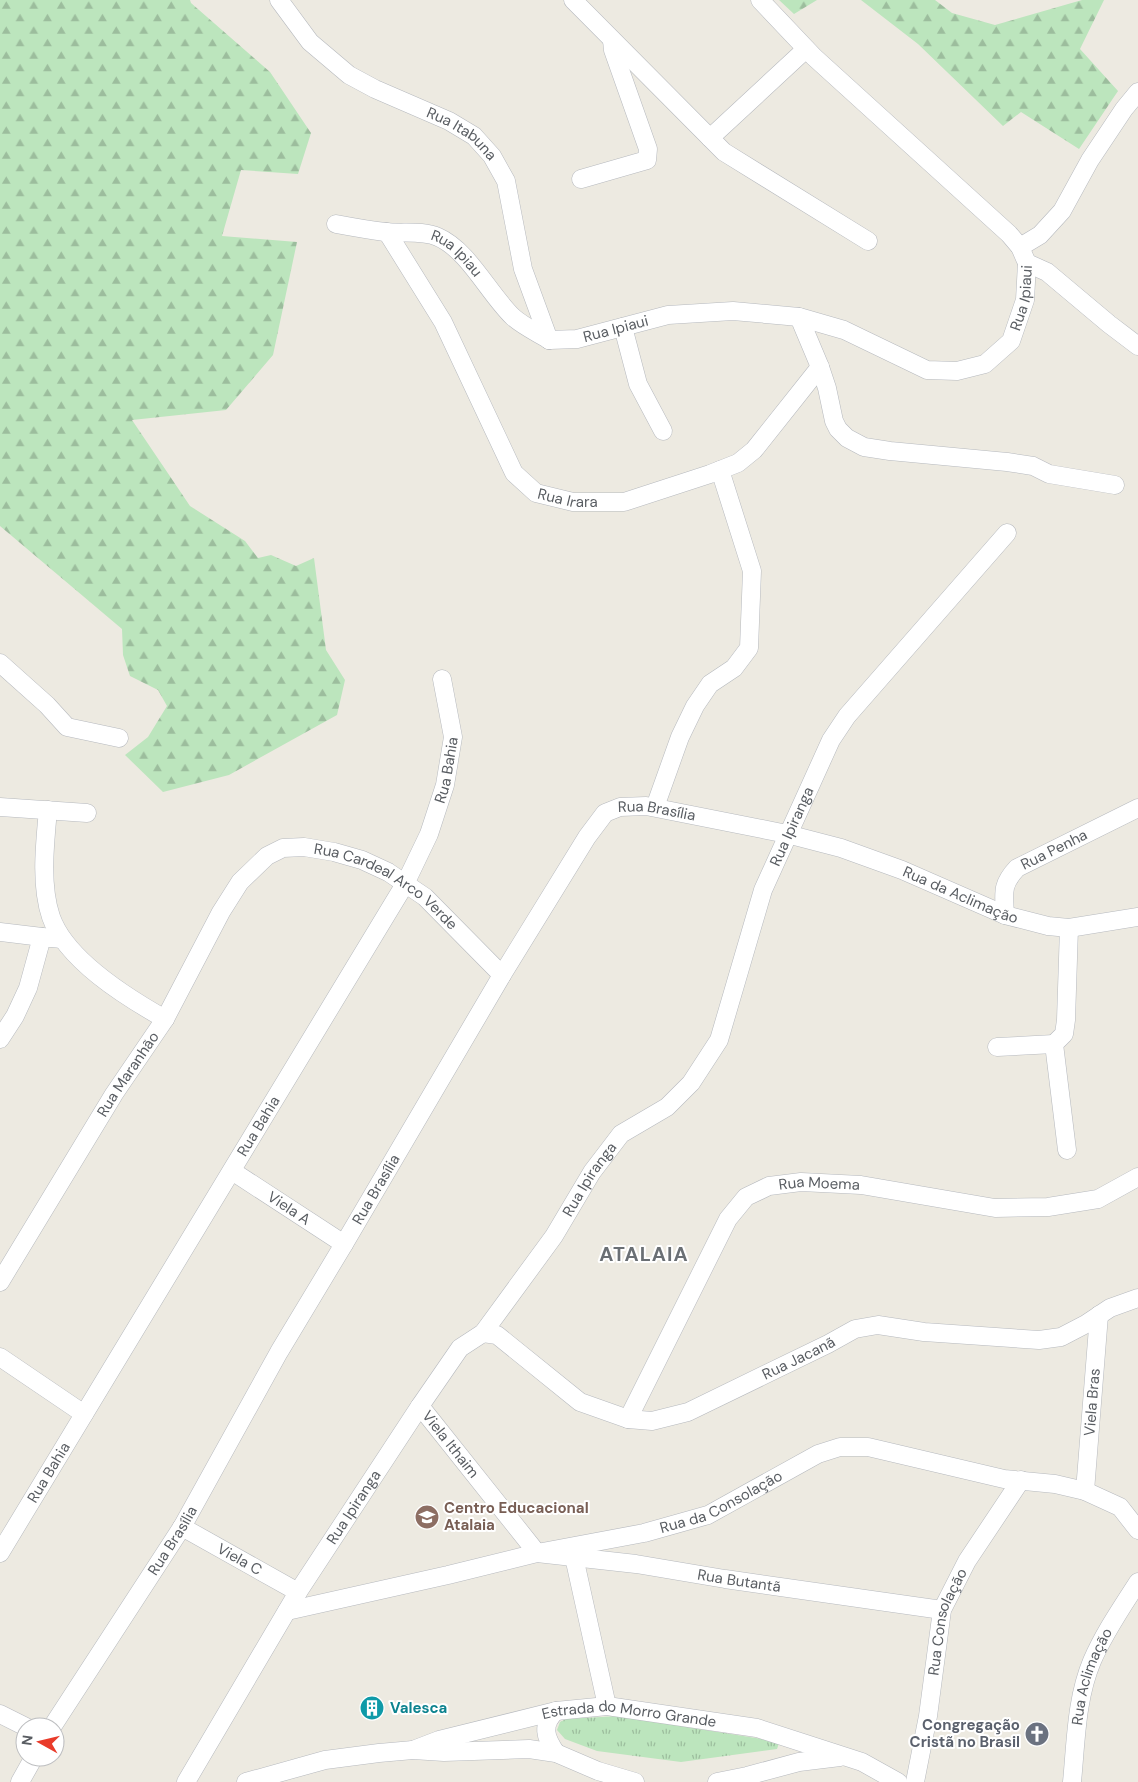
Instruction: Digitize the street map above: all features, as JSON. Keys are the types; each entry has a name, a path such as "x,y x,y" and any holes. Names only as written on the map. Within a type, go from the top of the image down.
{"street":[{"name":"Rua Itabuna","path":"279,0 310,42 349,75 375,89 449,121 474,136 492,156 506,181 523,269 549,340"},
{"path":"573,0 724,152 868,241"},
{"name":"Rua Ipiaui","path":"549,340 577,339 668,314 733,311 799,317 844,330 927,370 957,372 985,364 1011,342 1026,300 1024,255 1009,234 806,48 760,0"},
{"path":"581,179 647,160 648,149 613,50 612,40"},
{"path":"710,138 806,48"},
{"path":"1138,92 1124,109 1090,160 1062,211 1024,255 1138,346"},
{"name":"Rua Ipiau","path":"336,224 387,232 438,236 453,247 474,269 514,318 549,340"},
{"name":"Rua Irara","path":"387,232 443,322 514,473 536,493 573,502 624,502 738,463 754,450 820,367"},
{"path":"799,317 820,367 827,388 834,421 838,429 847,438 864,447 1007,462 1033,466 1049,474 1115,485"},
{"path":"623,327 638,384 663,431"},
{"path":"656,807 680,737 695,706 710,684 734,668 749,648 752,571 720,470"},
{"name":"Rua Ipiranga","path":"186,1782 298,1592 460,1348 483,1333 554,1236 592,1172 621,1134 667,1107 691,1083 718,1040 763,890 831,740 847,716 1007,533"},
{"path":"0,663 47,705 67,726 118,738"},
{"name":"Rua Bahia","path":"0,1553 405,884 429,834 445,785 453,737 442,679"},
{"path":"0,807 87,813"},
{"name":"Rua Brasília","path":"58,1717 182,1527 279,1352 502,975 587,837 605,813 620,807 656,807 787,834"},
{"name":"Rua Penha","path":"1005,916 1003,892 1007,879 1017,868 1122,814 1138,808"},
{"path":"48,810 44,867 46,896 50,916 62,940 73,954 113,986 140,1005 165,1019"},
{"name":"Rua da Aclimação","path":"787,834 841,848 902,870 1005,916 1048,926 1069,928 1138,917"},
{"name":"Rua Cardeal Arco Verde","path":"254,868 266,856 283,848 304,847 334,852 362,860 388,872 425,897 502,975"},
{"name":"Rua Maranhão","path":"0,1282 114,1094 165,1019 221,912 240,882 254,868"},
{"path":"997,1047 1054,1044 1064,1034 1069,928"},
{"path":"0,932 62,940"},
{"path":"0,1039 28,988 42,936"},
{"path":"1054,1044 1067,1150"},
{"name":"Viela A","path":"232,1171 344,1244"},
{"name":"Rua Moema","path":"628,1419 728,1219 746,1197 769,1186 801,1182 861,1185 995,1208 1048,1207 1098,1199 1138,1177"},
{"name":"Rua Jacanã","path":"483,1333 497,1335 580,1402 628,1419 652,1421 688,1412 855,1329 878,1325 924,1332 1039,1340 1061,1338 1110,1308 1138,1298"},
{"name":"Viela Bras","path":"1085,1491 1099,1315"},
{"path":"0,1358 84,1414"},
{"name":"Viela Ithaim","path":"420,1406 537,1553"},
{"name":"Rua da Consolação","path":"287,1611 537,1553 644,1533 708,1515 818,1454 840,1447 868,1447 1004,1479 1055,1484 1085,1491 1120,1507 1138,1530"},
{"name":"Rua Consolação","path":"915,1782 928,1716 942,1610 967,1562 1021,1480"},
{"name":"Viela C","path":"182,1527 298,1592"},
{"name":"Rua Butantã","path":"537,1553 636,1564 725,1580 942,1610"},
{"path":"574,1557 607,1706"},
{"name":"Rua Aclimação","path":"1072,1782 1079,1707 1092,1662 1111,1624 1138,1582"},
{"name":"Estrada do Morro Grande","path":"413,1750 439,1740 556,1711 607,1706 757,1728 862,1762 898,1782"},
{"path":"556,1711 550,1717 546,1726 548,1742 556,1753"},
{"path":"0,1714 15,1722"},
{"name":"Estrada do Morro Grande","path":"246,1782 326,1760 413,1750 444,1752 529,1749 556,1753 598,1771 636,1782"},
{"path":"717,1782 800,1762 846,1756"},
{"path":"20,1782 28,1767"}],"green space":[{"path":"0,0 190,0 191,3 270,72 311,133 298,174 241,170 222,236 297,242 273,355 226,410 132,420 190,506 245,541 258,558 271,555 296,566 314,558 326,650 345,680 337,715 229,775 163,792 125,755 148,737 167,706 158,690 130,676 123,655 122,629 0,526"},
{"path":"779,0 817,0 794,14"},
{"path":"861,0 935,0 952,13 995,25 1082,0 1104,0 1080,49 1118,91 1079,149 1021,112 1003,126 918,44"},
{"path":"618,1716 762,1739 780,1740 777,1749 681,1762 597,1751 565,1739 557,1730 560,1722 566,1719"}],"place":[{"name":"Centro Educacional Atalaia","path":"427,1517"},
{"name":"Valesca","path":"372,1708"},
{"name":"Congregação Cristã no Brasil","path":"1037,1734"}],"district":[{"name":"ATALAIA","path":"644,1254"}]}
